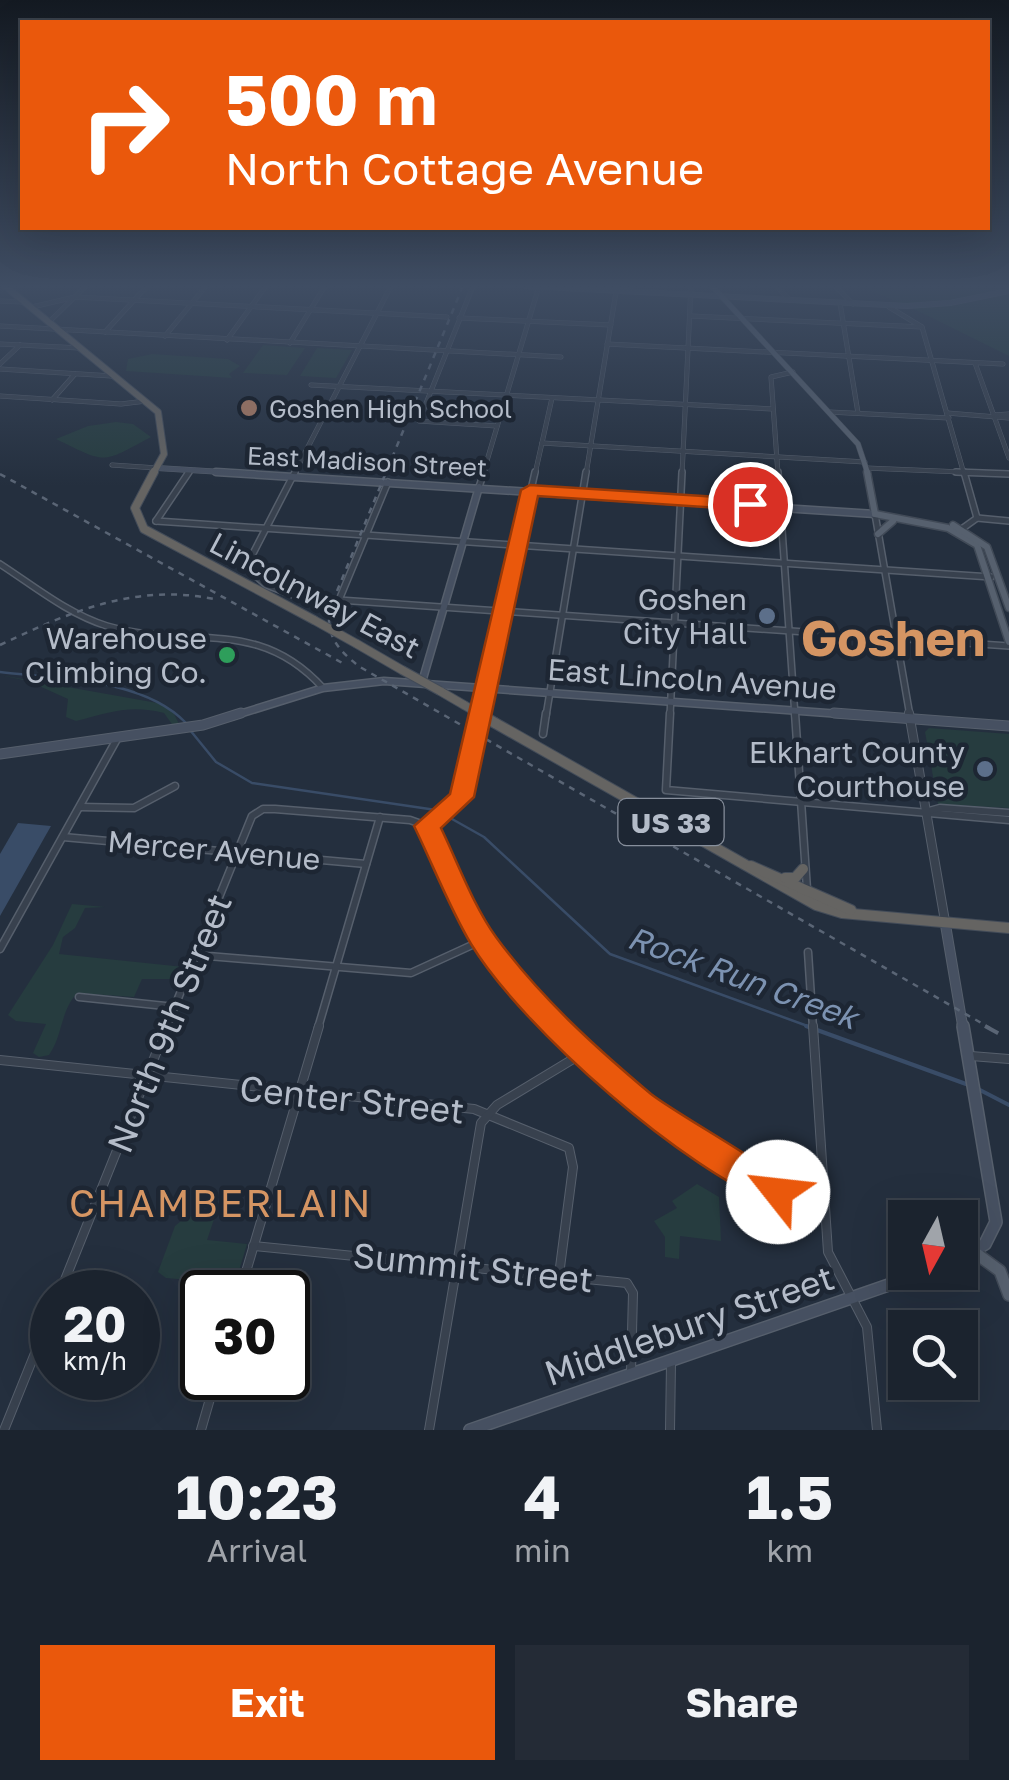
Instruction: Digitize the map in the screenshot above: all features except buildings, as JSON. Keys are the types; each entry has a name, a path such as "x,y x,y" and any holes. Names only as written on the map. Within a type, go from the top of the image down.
{"highway":[{"path":"89,353 148,401"},
{"name":"Lincolnway East","path":"148,401 158,412 164,432 164,454 136,504 144,530 314,620 808,897"},
{"name":"Lincolnway East","path":"746,865 768,872 808,897"},
{"path":"768,872 790,879 803,869"},
{"name":"US 33","path":"808,897 828,909 1009,928"}],"main road":[{"path":"774,353 858,444 866,465 874,514"},
{"name":"East Madison Street","path":"157,468 874,514"},
{"path":"422,682 479,488"},
{"path":"874,514 941,526 966,536 981,549 1000,578 1009,644"},
{"path":"874,514 963,528 990,547 1009,608"},
{"path":"878,534 886,523 903,520"},
{"name":"East Lincoln Avenue","path":"0,754 204,726 322,688 374,681 1009,726"},
{"path":"945,922 996,1222 992,1234 978,1248"},
{"path":"978,1255 1000,1270 1009,1295"},
{"name":"Middlebury Street","path":"470,1430 888,1285"}],"street":[{"path":"312,602 267,584 246,569 356,353"},
{"path":"445,353 419,422 498,426"},
{"path":"477,353 561,358"},
{"path":"542,734 606,353"},
{"path":"688,353 666,790 1009,817"},
{"path":"768,353 1003,364"},
{"path":"848,353 858,413"},
{"path":"930,353 977,518"},
{"path":"479,488 518,355"},
{"path":"975,362 1009,458"},
{"path":"0,367 115,375"},
{"path":"793,372 771,376 798,802 808,897"},
{"path":"52,400 75,374"},
{"path":"311,385 773,409"},
{"path":"0,396 121,404 148,401"},
{"path":"427,826 462,797 552,398"},
{"path":"829,412 1009,416"},
{"path":"542,443 1009,474"},
{"path":"112,465 157,468"},
{"path":"190,470 156,521 1000,578"},
{"path":"388,482 338,600 1009,644"},
{"path":"874,514 945,922"},
{"path":"963,528 977,518 1009,520"},
{"path":"0,564 108,626 278,648 307,666 322,688"},
{"path":"0,949 118,739"},
{"path":"80,807 134,808 174,786"},
{"name":"North 9th Street","path":"69,1270 250,820 258,811 274,808 380,818"},
{"path":"247,1270 380,818 418,821 427,826 483,940 525,994 583,1053 683,1134 735,1168 824,1214"},
{"name":"Mercer Avenue","path":"63,838 366,864"},
{"path":"196,955 417,973 483,940"},
{"path":"808,952 824,1214 831,1262 870,1338 877,1430"},
{"path":"79,996 175,1008"},
{"path":"428,1430 479,1127 486,1114 583,1053"},
{"path":"968,1055 1009,1059"},
{"name":"Center Street","path":"0,1060 474,1109 569,1148 573,1168 559,1275"},
{"name":"Summit Street","path":"254,1246 559,1275 631,1286 631,1374"},
{"path":"670,1430 671,1360"},
{"path":"4,1424 30,1363"},
{"path":"201,1430 210,1400"},
{"path":"508,1430 510,1416"}],"green space":[{"path":"257,353 302,353 287,375 243,373"},
{"path":"314,353 350,353 336,378 300,376"},
{"path":"152,354 228,359 240,366 229,374 232,378 126,371 128,359"},
{"path":"133,424 151,437 104,457 56,439 88,426"},
{"path":"0,675 163,704 172,710 180,726 174,727 164,713 140,709 76,721 66,717 68,699 28,681"},
{"path":"929,728 1009,734 1009,808 938,804 925,732"},
{"path":"72,904 105,907 85,908 75,928 63,937 59,954 184,967 179,979 142,979 134,997 77,993 49,1055 39,1057 33,1053 46,1024 16,1021 8,1015 53,945"},
{"path":"697,1184 719,1197 721,1241 680,1236 679,1259 665,1257 665,1237 654,1221 677,1208 672,1201"},
{"path":"187,1216 214,1219 207,1240 247,1244 239,1270 180,1270 180,1279 166,1278 159,1270 175,1226"}],"water":[{"path":"18,823 51,826 0,916 0,854"}],"waterway":[{"path":"0,672 124,689 168,708 186,723"},
{"name":"Rock Run Creek","path":"190,730 216,762 252,783 436,810 484,837 610,954 813,1028"},
{"name":"Rock Run Creek","path":"806,1026 966,1084"},
{"name":"Rock Run Creek","path":"978,1089 1009,1105"}],"railway":[{"path":"435,353 330,608 330,627 340,649 360,667 990,1028"},
{"path":"0,474 346,665"},
{"path":"0,645 78,612 130,598 185,595 214,599"},
{"path":"985,1026 1009,1039"}],"place":[{"name":"Goshen High School","path":"249,408"},
{"name":"Goshen City Hall","path":"767,616"},
{"name":"Warehouse Climbing Co.","path":"227,655"},
{"name":"Elkhart County Courthouse","path":"985,769"}],"district":[{"name":"Goshen","path":"893,637"},
{"name":"CHAMBERLAIN","path":"221,1202"}],"route":[{"path":"750,504 530,490 462,797 427,826 483,940 541,1012 643,1105 735,1168 778,1192"}]}
